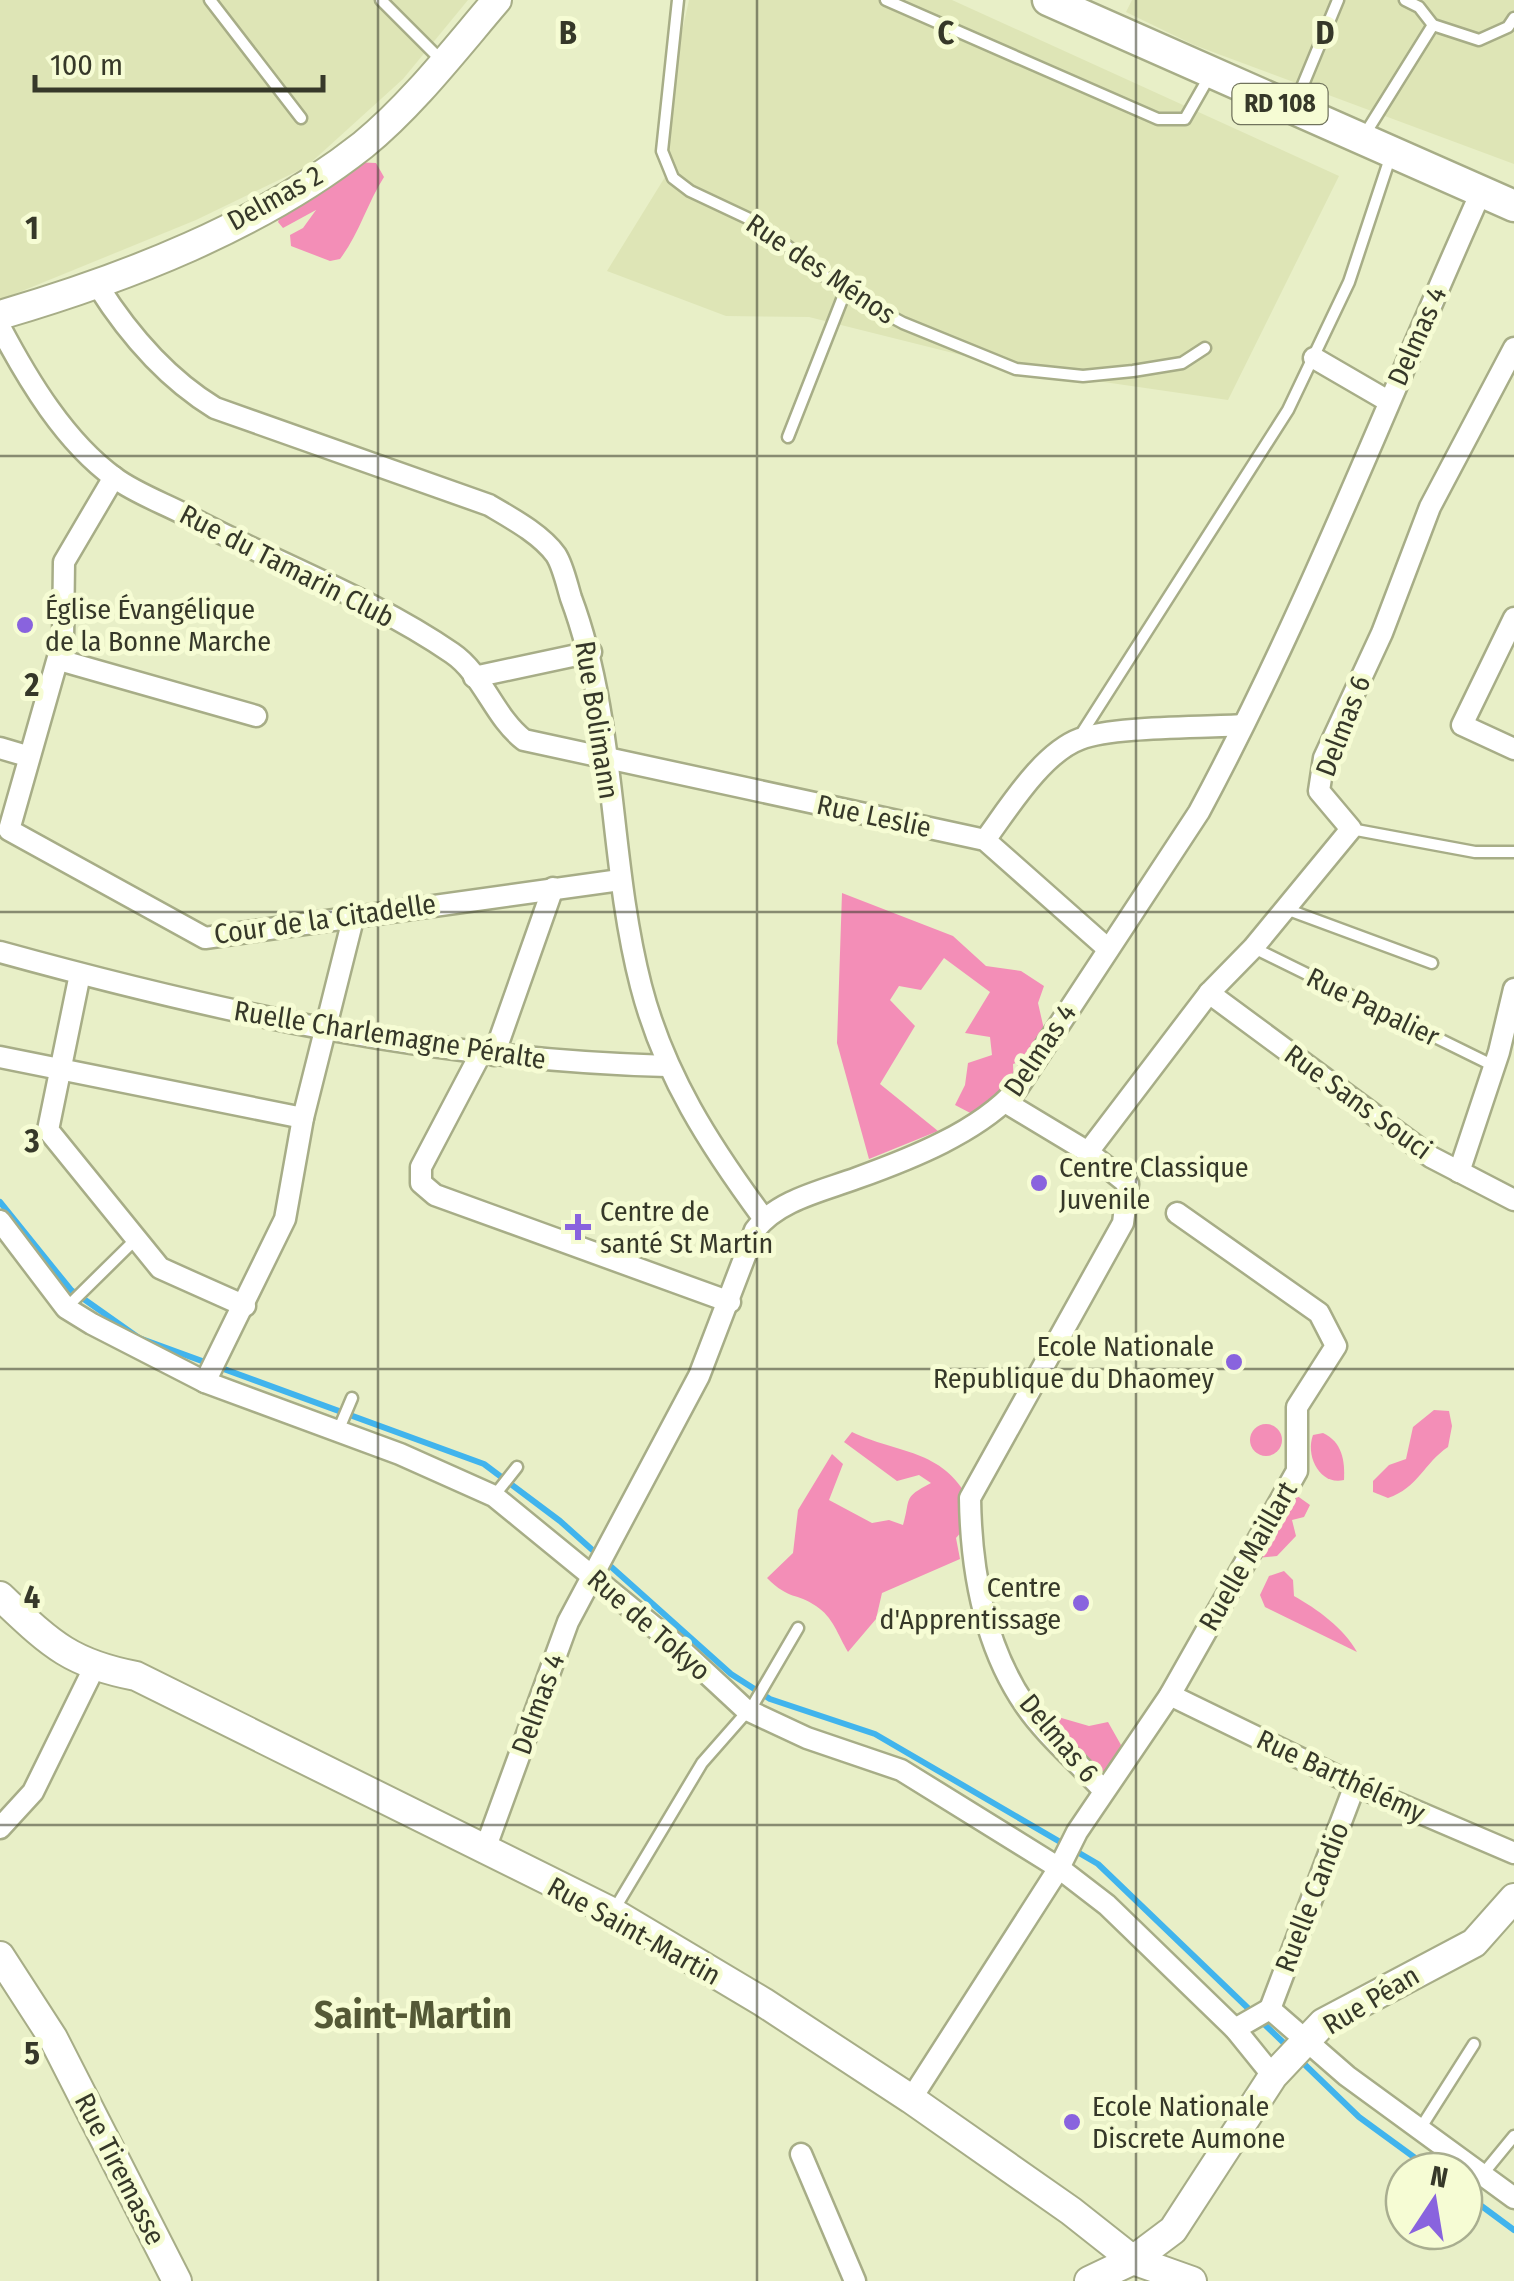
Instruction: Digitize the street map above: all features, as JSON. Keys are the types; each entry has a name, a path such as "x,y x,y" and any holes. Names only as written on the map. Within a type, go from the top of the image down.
{"main road":[{"name":"RD 108","path":"1055,1 1514,206"}],"street":[{"name":"Delmas 2","path":"0,315 98,286 305,186 365,143 444,62 497,0"},
{"name":"Delmas 4","path":"484,1852 568,1622 699,1376 730,1302 748,1244 764,1219 790,1203 879,1170 1006,1102 1199,812 1299,616 1388,401 1481,192"},
{"name":"Rue Bolimann","path":"98,286 125,328 189,392 215,408 489,505 518,522 556,555 591,652 620,880 641,986 667,1066 708,1144 764,1219"},
{"name":"Rue du Tamarin Club","path":"0,327 25,375 67,429 114,477 422,634 457,656 503,720 524,740 604,758"},
{"name":"Delmas 6","path":"1350,829 1319,791 1324,758 1382,633 1430,507 1514,348"},
{"path":"1314,358 1388,401"},
{"name":"Cour de la Citadelle","path":"114,477 64,562 59,660 27,756 9,830 206,938 620,880"},
{"path":"1514,618 1462,726 1514,749"},
{"path":"474,677 591,652"},
{"path":"59,660 256,716"},
{"path":"985,840 1030,779 1078,739 1118,732 1243,725"},
{"path":"0,748 27,756"},
{"name":"Rue Leslie","path":"604,758 985,840 1106,948"},
{"path":"1088,1152 1208,993 1253,948 1350,829"},
{"path":"553,888 487,1054 421,1166 422,1183 435,1196 730,1302"},
{"path":"205,1382 286,1218 302,1118 354,916"},
{"name":"Ruelle Charlemagne Péralte","path":"0,952 280,1024 487,1054 667,1066"},
{"path":"80,974 48,1130 160,1268 245,1306"},
{"path":"1459,1172 1494,1066 1514,989"},
{"name":"Rue Sans Souci","path":"1208,993 1432,1157 1514,1200"},
{"path":"0,1057 302,1118"},
{"name":"Delmas 6","path":"1006,1102 1088,1152 1128,1184 1123,1222 970,1498 970,1548 983,1616 1025,1705 1104,1791"},
{"name":"Ruelle Maillart","path":"1059,1868 1077,1832 1170,1696 1297,1471 1297,1406 1336,1346 1320,1313 1178,1213"},
{"name":"Rue de Tokyo","path":"0,1222 66,1308 205,1382 340,1427 497,1492 600,1566 749,1707 807,1738 901,1770 1059,1868 1107,1906 1234,2029 1273,2076"},
{"name":"Rue Saint-Martin","path":"0,1596 66,1656 94,1668 136,1676 484,1852 612,1912 763,2002 911,2099 1071,2210 1133,2260 1192,2281"},
{"path":"0,1828 33,1792 94,1668"},
{"name":"Rue Barthélémy","path":"1170,1696 1355,1785 1514,1853"},
{"name":"Ruelle Candio","path":"1270,2009 1355,1785"},
{"path":"911,2099 1059,1868"},
{"name":"Rue Péan","path":"1089,2281 1133,2260 1173,2230 1273,2076 1342,2010 1474,1943 1514,1898"},
{"name":"Rue Tiremasse","path":"0,1956 52,2038 177,2281"},
{"path":"1234,2029 1270,2009 1306,2044 1450,2151"},
{"path":"802,2154 855,2281"},
{"path":"1484,2176 1514,2198"}],"lane":[{"path":"210,0 302,118"},
{"path":"382,0 444,62"},
{"name":"Rue des Ménos","path":"678,0 661,135 662,151 673,178 758,223 845,292 903,323 985,358 1047,376 1083,376 1182,363 1205,348"},
{"path":"886,0 1158,120 1185,119 1211,73"},
{"path":"1293,110 1338,0"},
{"path":"1405,0 1419,7 1433,25 1479,40 1508,27 1514,18"},
{"path":"1361,140 1433,25"},
{"path":"1078,739 1189,569 1314,358 1349,282 1392,154"},
{"path":"788,436 845,292"},
{"path":"1350,829 1475,852 1514,852"},
{"path":"1285,908 1432,963"},
{"name":"Rue Papalier","path":"1253,948 1494,1066"},
{"path":"66,1308 137,1239"},
{"path":"340,1427 352,1398"},
{"path":"497,1492 517,1466"},
{"path":"612,1912 702,1763 749,1707 798,1628"},
{"path":"1420,2129 1474,2044"},
{"path":"1484,2172 1514,2136"}],"shaded area":[{"path":"0,0 468,0 403,79 306,167 196,220 0,300"},
{"path":"689,0 952,0 1339,176 1228,400 1021,370 809,317 726,316 607,271 665,177 672,77"},
{"path":"1132,0 1514,0 1514,164 1194,45 1126,12"},
{"path":"352,162 376,163 384,177 340,259 330,261 291,246 290,235 303,228 316,210 283,228 278,222 282,212"},
{"path":"842,893 953,936 986,966 1021,971 1044,986 1038,1003 1046,1038 1030,1058 1013,1064 1014,1090 976,1116 955,1105 965,1085 968,1063 992,1055 990,1037 965,1033 990,992 944,958 921,990 899,986 890,1000 915,1026 880,1084 938,1131 869,1159 837,1043"},
{"path":"1434,1410 1449,1411 1452,1426 1448,1447 1398,1494 1388,1498 1373,1492 1373,1481 1389,1465 1406,1459 1413,1427"},
{"path":"1266,1424 1277,1429 1282,1440 1277,1451 1266,1456 1255,1451 1250,1440 1255,1429"},
{"path":"852,1432 932,1461 946,1471 969,1500 958,1512 969,1523 956,1538 960,1559 882,1593 876,1619 848,1652 822,1610 767,1578 793,1553 798,1510 832,1454 843,1464 829,1500 872,1523 889,1520 903,1525 912,1496 931,1483 919,1475 897,1481 844,1442"},
{"path":"1323,1433 1341,1452 1344,1480 1328,1478 1316,1468 1311,1443 1313,1435"},
{"path":"1296,1495 1310,1505 1304,1517 1292,1520 1296,1536 1277,1556 1257,1558"},
{"path":"1284,1571 1293,1580 1294,1596 1329,1620 1357,1652 1265,1607 1260,1595 1269,1576"},
{"path":"1058,1717 1089,1726 1108,1722 1121,1745 1118,1756 1099,1778 1059,1733"}],"waterway":[{"path":"0,1202 71,1290 139,1338 484,1464 560,1521 731,1674 770,1699 875,1734 1098,1864 1252,2012"},
{"path":"1261,2021 1288,2047"},
{"path":"1300,2060 1359,2117 1406,2151"},
{"path":"1484,2208 1514,2230"}],"place":[{"name":"Église Évangélique de la Bonne Marche","path":"25,625"},
{"name":"Centre Classique Juvenile","path":"1039,1183"},
{"name":"Centre de santé St Martin","path":"578,1227"},
{"name":"Ecole Nationale Republique du Dhaomey","path":"1234,1362"},
{"name":"Centre d'Apprentissage","path":"1081,1603"},
{"name":"Ecole Nationale Discrete Aumone","path":"1072,2122"}],"district":[{"name":"Saint-Martin","path":"413,2015"}]}
